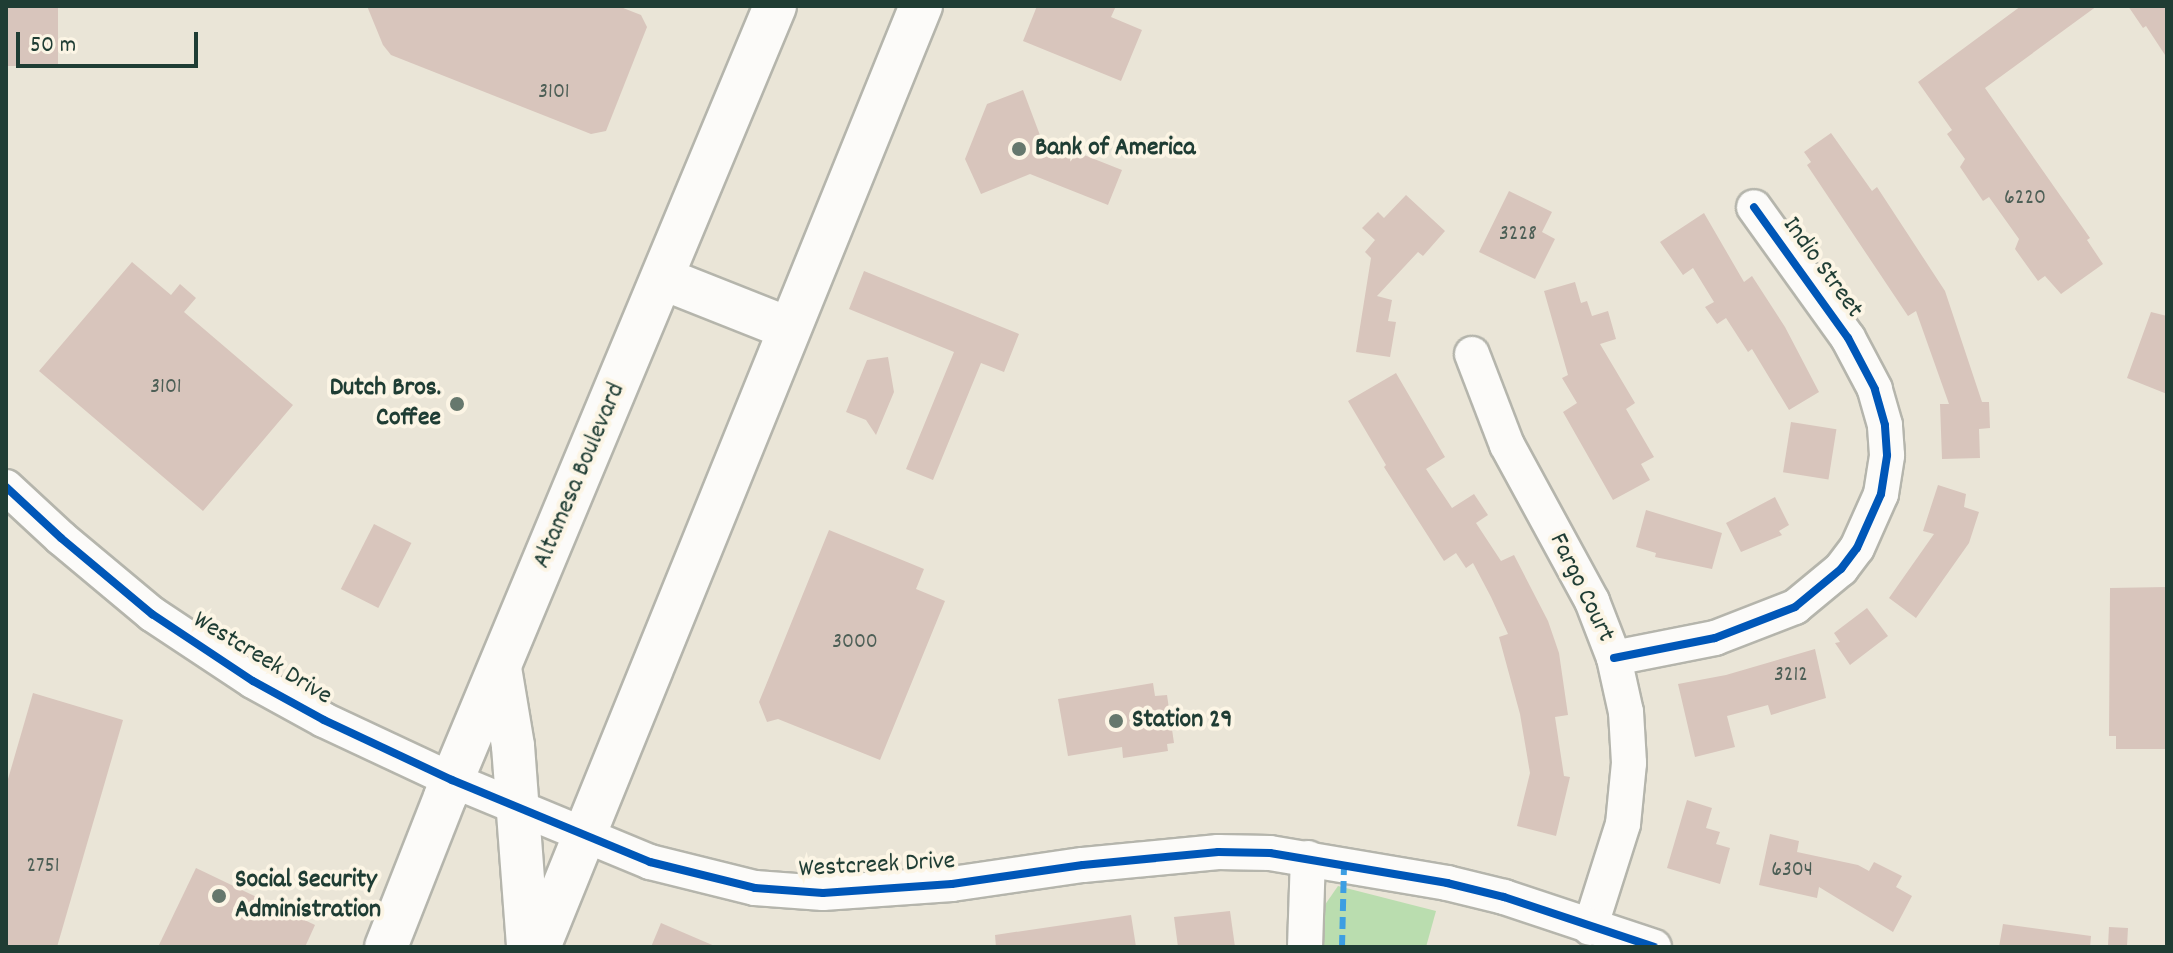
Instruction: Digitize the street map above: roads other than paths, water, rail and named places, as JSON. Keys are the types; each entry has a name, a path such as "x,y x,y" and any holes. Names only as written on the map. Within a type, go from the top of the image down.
{"main road":[{"name":"Altamesa Boulevard","path":"386,947 452,780 664,279 775,6"},
{"path":"539,947 921,6"},
{"path":"664,279 788,328"},
{"path":"500,668 513,746 528,947"}],"street":[{"name":"Indio Street","path":"1614,658 1715,638 1795,607 1841,569 1857,548 1881,494 1887,455 1885,425 1875,389 1848,338 1754,207"},
{"name":"Fargo Court","path":"1472,354 1507,445 1592,601 1614,658 1626,712 1629,763 1623,824 1590,928"},
{"name":"Westcreek Drive","path":"6,487 152,614 253,681 324,720 452,780 584,838 650,862 755,888 823,893 952,884 1083,865 1218,852 1308,858 1504,897 1654,947"},
{"path":"1305,947 1308,858"}],"place":[{"name":"Bank of America","path":"1019,149"},
{"name":"Dutch Bros. Coffee","path":"457,404"},
{"name":"Station 29","path":"1116,721"},
{"name":"Social Security Administration","path":"219,896"}]}
